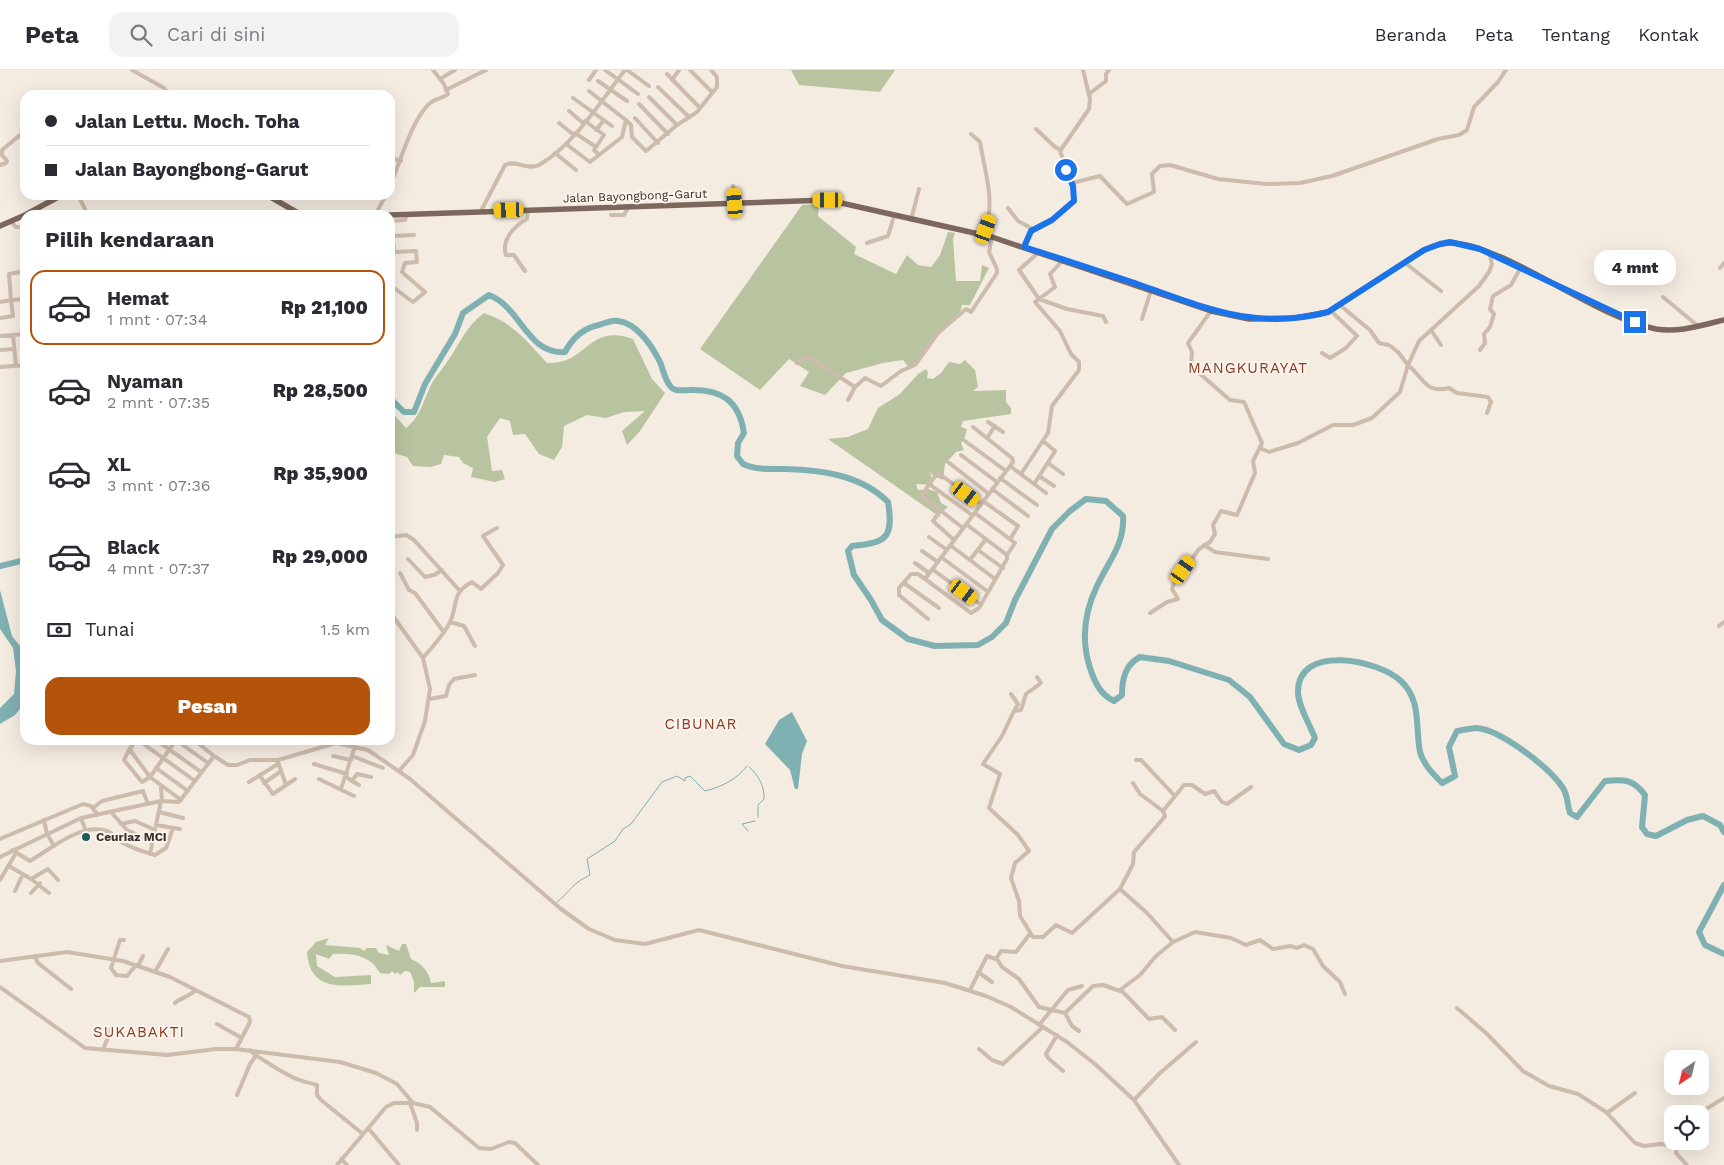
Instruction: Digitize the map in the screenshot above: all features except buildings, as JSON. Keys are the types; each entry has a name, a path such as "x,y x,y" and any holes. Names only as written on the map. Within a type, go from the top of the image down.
{"main road":[{"path":"40,210 55,200"},
{"path":"275,200 291,210"},
{"name":"Jalan Bayongbong-Garut","path":"395,215 828,200 992,237 1211,311 1250,318 1295,318 1331,311 1404,262 1440,244 1462,244 1489,252 1635,322 1658,329 1678,330 1724,320"},
{"path":"0,226 12,223 20,218"}],"street":[{"path":"132,70 165,90"},
{"path":"395,175 412,130 424,110 430,103 448,95 433,70"},
{"path":"440,79 454,70"},
{"path":"446,90 486,70"},
{"path":"589,80 596,70"},
{"path":"605,70 638,94"},
{"path":"481,211 505,165 509,163 529,167 536,166 555,153 575,134 600,100 626,70 649,86"},
{"path":"672,80 680,70"},
{"path":"690,70 712,92"},
{"path":"588,92 631,125 632,137 645,151 658,143 678,124 700,108 718,84 717,76 711,70"},
{"path":"1024,247 1033,229 1052,220 1072,204 1074,198 1072,183 1061,157 1061,150 1089,109 1089,94 1083,70"},
{"path":"1089,94 1106,81 1106,74 1109,70"},
{"path":"1072,183 1097,176 1102,177 1127,204 1154,192 1153,171 1164,165 1212,178 1266,184 1300,183 1332,176 1438,139 1465,132 1469,127 1474,107 1498,82 1506,70"},
{"path":"666,74 700,108"},
{"path":"598,81 627,101"},
{"path":"658,87 689,117"},
{"path":"650,97 678,124"},
{"path":"573,98 612,126"},
{"path":"639,104 668,134"},
{"path":"569,111 604,136 594,150 599,155"},
{"path":"635,118 658,143"},
{"path":"596,130 604,120"},
{"path":"566,144 588,162 622,137 627,121"},
{"path":"559,123 596,147"},
{"path":"1036,129 1061,150"},
{"path":"971,134 980,142 987,178 991,214 983,236"},
{"path":"0,165 6,164 7,161 2,155 2,150 20,135"},
{"path":"555,153 576,170"},
{"path":"395,159 401,161"},
{"path":"733,186 735,203"},
{"path":"911,220 919,189"},
{"path":"80,200 85,209"},
{"path":"611,215 624,215 629,206"},
{"path":"1008,208 1018,221 1033,229"},
{"path":"525,271 514,255 506,255 505,251 508,238 517,224 526,219 528,210"},
{"path":"395,221 405,220 407,214"},
{"path":"867,243 886,237 894,216"},
{"path":"12,223 16,227 20,227"},
{"path":"395,236 414,235"},
{"path":"848,400 855,387 865,378 883,386 901,370 912,367 953,318 966,309 971,312 998,271 989,252 992,237"},
{"path":"395,252 416,251 417,262 404,263 402,273 425,292 413,302 395,289"},
{"path":"1039,252 1019,270 1038,299 1067,309 1103,316 1106,322"},
{"path":"1260,448 1269,452 1298,443 1333,425 1352,425 1372,418 1400,392 1416,345 1482,282 1492,264 1489,252"},
{"path":"1021,474 1048,433 1052,406 1079,370 1079,362 1071,354 1060,331 1035,302 1055,287 1050,274 1063,260"},
{"path":"1404,262 1441,291"},
{"path":"1720,268 1724,263"},
{"path":"1480,350 1485,343 1484,336 1494,314 1490,309 1493,296 1511,285 1521,267"},
{"path":"0,318 13,316 9,274 20,272"},
{"path":"1142,319 1152,290"},
{"path":"1663,297 1698,326"},
{"path":"0,302 20,299"},
{"path":"1341,306 1370,330 1379,343 1389,345 1398,352 1408,365 1434,390 1450,388 1457,393 1488,397 1491,402 1487,413"},
{"path":"1150,614 1167,602 1178,599 1172,589 1174,583 1193,556 1214,536 1213,524 1221,511 1237,515 1255,473 1253,461 1260,448 1262,439 1246,404 1230,400 1191,366 1192,352 1188,343 1211,311"},
{"path":"1322,353 1330,358 1346,348 1357,336 1331,311"},
{"path":"1431,330 1441,346"},
{"path":"0,336 20,334"},
{"path":"13,335 16,366"},
{"path":"0,350 14,349"},
{"path":"797,363 807,356 855,387"},
{"path":"0,367 20,366"},
{"path":"988,422 1003,432"},
{"path":"987,438 995,426"},
{"path":"925,579 1010,466 1012,458 973,427"},
{"path":"965,440 1006,471"},
{"path":"1034,484 1055,451 1043,442"},
{"path":"961,454 1038,505"},
{"path":"948,462 1028,516"},
{"path":"1048,463 1063,474"},
{"path":"1010,466 1046,493"},
{"path":"963,528 922,496 928,484 938,473 1018,526 1011,538"},
{"path":"1039,476 1054,486"},
{"path":"928,484 1011,538 1015,543 1007,555 1003,568 974,613 971,613 914,573 899,588 899,596 928,619"},
{"path":"940,510 933,521 954,540"},
{"path":"966,524 1007,555"},
{"path":"424,658 450,622 455,600 460,591 472,582 481,589 499,572 502,565 483,536 497,528"},
{"path":"395,536 406,535 425,550 460,591"},
{"path":"929,538 946,550"},
{"path":"970,560 986,539"},
{"path":"1204,545 1213,552 1268,558"},
{"path":"950,546 995,579"},
{"path":"978,550 1003,568"},
{"path":"922,552 938,562"},
{"path":"941,557 987,591"},
{"path":"408,560 425,576 434,575 442,570"},
{"path":"915,563 931,571 980,604"},
{"path":"400,573 409,590 415,593 443,631"},
{"path":"904,583 940,608"},
{"path":"395,619 424,658 430,689 430,699 416,750 400,771"},
{"path":"450,622 464,626 475,646"},
{"path":"1719,626 1724,622"},
{"path":"430,699 446,696 449,685 458,676 475,675"},
{"path":"1015,710 1021,710 1026,694 1040,684 1037,676"},
{"path":"1011,694 1018,704 1002,736 983,764 1000,774 989,808 1018,835 1029,851 1015,863 1011,878 1020,903 1020,916 1023,925 1029,930 1030,935"},
{"path":"133,745 124,757 125,763 140,782 150,777 172,745"},
{"path":"144,745 194,781"},
{"path":"162,745 201,772"},
{"path":"183,745 208,763"},
{"path":"200,745 214,756 232,766 250,760 278,762"},
{"path":"249,782 278,762 330,745"},
{"path":"349,745 368,750 400,771 555,904 589,929 603,936 624,942 655,943 699,930 842,966 970,990 1011,1007 1075,1047 1134,1100 1179,1165"},
{"path":"340,789 355,746"},
{"path":"130,748 150,777 181,800"},
{"path":"0,857 80,818 161,801 177,803 214,756"},
{"path":"333,756 351,758 383,768"},
{"path":"1136,760 1141,760 1174,795"},
{"path":"278,762 286,785"},
{"path":"314,764 346,776 359,785"},
{"path":"156,768 188,791"},
{"path":"264,783 280,772"},
{"path":"352,781 357,774 371,777"},
{"path":"260,776 273,794 295,779"},
{"path":"319,779 354,796"},
{"path":"1030,935 1040,938 1056,926 1072,932 1120,889 1133,864 1134,852 1165,816 1163,811 1140,794 1133,784"},
{"path":"1163,811 1184,785 1188,784 1205,794 1214,792 1222,802 1227,804 1251,787"},
{"path":"150,854 161,801 161,787"},
{"path":"93,808 100,801 143,791 148,804"},
{"path":"0,839 83,804 93,808 98,815"},
{"path":"111,812 131,833 152,842"},
{"path":"159,812 183,818"},
{"path":"80,818 86,831"},
{"path":"44,820 47,834 54,846"},
{"path":"121,824 134,821 155,830"},
{"path":"156,825 180,829"},
{"path":"12,850 30,861 54,846 86,831 106,830 124,844 155,855 163,852 170,842 173,828"},
{"path":"0,880 16,854"},
{"path":"9,866 40,883 50,893"},
{"path":"31,879 46,869 58,880"},
{"path":"15,891 23,874"},
{"path":"31,893 40,883"},
{"path":"1120,889 1173,942"},
{"path":"1120,990 1140,975 1156,956 1173,942 1197,931 1231,938 1246,945 1260,940 1273,949 1290,946 1298,948 1304,945 1314,951 1323,966 1340,982 1345,994"},
{"path":"997,959 1001,951 1016,951 1030,935"},
{"path":"124,940 120,940 111,968 118,975 129,975 143,956"},
{"path":"155,972 168,949"},
{"path":"0,961 68,952 114,959 137,965 196,990 249,1017 250,1022 240,1037 236,1049"},
{"path":"970,990 987,956 997,959 1002,967 1019,978 1035,1004 1043,1010 1065,1013 1094,985 1103,985 1120,990 1149,1020 1162,1017 1175,1030"},
{"path":"35,957 38,963 71,989"},
{"path":"978,972 992,982"},
{"path":"980,1049 992,1060 1003,1064 1041,1026 1049,1012 1069,989 1082,986"},
{"path":"0,987 82,1047 167,1055 216,1049 250,1050 340,1062 376,1073 397,1084 412,1103 417,1130"},
{"path":"175,1003 180,998 192,995 196,990"},
{"path":"1457,1008 1486,1033 1527,1074 1549,1086 1576,1093 1607,1113 1639,1146 1664,1145"},
{"path":"1065,1013 1072,1026 1079,1031"},
{"path":"217,1024 240,1037"},
{"path":"104,1050 112,1027"},
{"path":"1057,1035 1048,1050 1047,1056 1063,1071"},
{"path":"1134,1100 1160,1073 1196,1042"},
{"path":"250,1050 255,1056 276,1066 296,1079 317,1085 317,1095 320,1100 363,1134"},
{"path":"237,1095 255,1056"},
{"path":"1607,1113 1635,1093"},
{"path":"1709,1107 1724,1098"},
{"path":"337,1165 388,1106 412,1103 430,1107 479,1148 491,1150 508,1142 515,1143 538,1165"},
{"path":"368,1128 399,1165"},
{"path":"1678,1150 1678,1156 1687,1165"},
{"path":"341,1159 347,1165"}],"green space":[{"path":"791,70 895,70 880,92 799,85"},
{"path":"819,204 818,216 856,247 854,254 896,274 907,255 918,265 931,267 940,255 948,232 955,233 953,239 956,281 980,281 982,265 989,268 970,305 962,305 960,313 941,330 914,365 909,368 903,360 883,363 846,373 825,395 800,386 809,372 789,359 760,390 700,349 802,205"},
{"path":"484,313 511,327 547,363 561,362 571,358 596,340 606,336 633,339 652,379 665,393 640,431 627,445 622,431 645,411 624,412 606,418 587,415 564,426 562,447 554,460 539,454 525,434 513,435 510,421 500,418 487,437 492,471 502,470 505,479 495,482 471,477 473,468 463,463 459,457 444,455 441,464 431,467 413,466 407,457 395,453 395,416 406,428 411,423 418,413 434,379 478,318"},
{"path":"965,360 975,370 978,387 973,391 1006,390 1006,402 1011,408 1011,414 963,421 961,427 967,429 964,440 961,443 964,450 956,452 945,464 943,480 932,475 930,471 933,485 916,484 918,490 928,489 937,492 941,503 948,507 940,514 940,517 828,439 848,437 868,429 878,408 900,394 918,374 926,369 928,372 927,378 933,379 941,373 949,362 960,364"},
{"path":"329,938 325,945 360,948 364,951 367,948 376,948 379,953 389,955 386,945 399,951 402,944 406,944 411,959 424,968 431,983 445,981 445,987 420,987 414,993 414,982 410,972 405,971 400,975 398,972 395,974 392,971 389,974 380,973 371,962 360,956 333,954 329,959 316,954 317,966 335,977 371,975 371,984 329,984 314,974 309,965 307,952 316,942"}],"water":[{"path":"0,590 12,636 20,646 20,709 15,715 0,724 0,708 14,694 16,671 13,648 0,629"},
{"path":"792,712 807,741 802,754 798,789 795,789 790,770 765,744 779,720"}],"waterway":[{"path":"395,403 404,412 414,412 425,384 455,334 463,313 489,295 509,309 533,338 542,346 552,351 565,352 571,342 588,328 613,321 625,323 638,331 653,349 667,382 673,389 700,390 719,394 733,405 742,422 744,433 738,443 737,456 743,464 758,468 813,471 840,476 866,486 888,502 890,524 885,536 873,543 852,546 848,551 854,575 882,620 908,639 935,646 978,645 992,637 1006,623 1015,600 1052,529 1070,511 1086,499 1106,501 1123,516 1123,526 1119,544 1101,577 1089,606 1085,627 1085,647 1090,668 1099,688 1114,701 1122,695 1125,673 1135,660 1140,657 1169,661 1229,680 1250,697 1284,744 1299,750 1311,745 1315,738 1302,709 1299,697 1298,692 1302,677 1311,667 1325,661 1359,662 1390,673 1408,689 1415,706 1421,756 1429,769 1442,783 1455,776 1449,747 1457,731 1477,728 1499,735 1524,751 1547,770 1565,791 1570,813 1577,817 1605,781 1623,780 1632,783 1645,795 1642,827 1647,834 1656,836 1687,820 1703,816 1720,825 1724,832"},
{"path":"0,566 20,561"},
{"path":"557,902 575,884 590,875 587,859 615,841 623,829 631,824 662,782 677,776 685,781 685,778 690,776 705,791 729,782 747,766"},
{"path":"749,767 758,777 763,790 764,799 758,805 758,817"},
{"path":"748,831 742,824 755,821"},
{"path":"1724,885 1699,932 1705,945 1724,954"}],"place":[{"name":"Ceuriaz MCI","path":"86,837"}],"district":[{"name":"MANGKURAYAT","path":"1248,368"},
{"name":"CIBUNAR","path":"701,724"},
{"name":"SUKABAKTI","path":"139,1032"}],"route":[{"path":"1066,170 1073,186 1074,201 1065,211 1052,220 1034,228 1024,247 1229,316 1295,318 1334,310 1424,250 1450,242 1471,246 1510,261 1635,322"}]}
